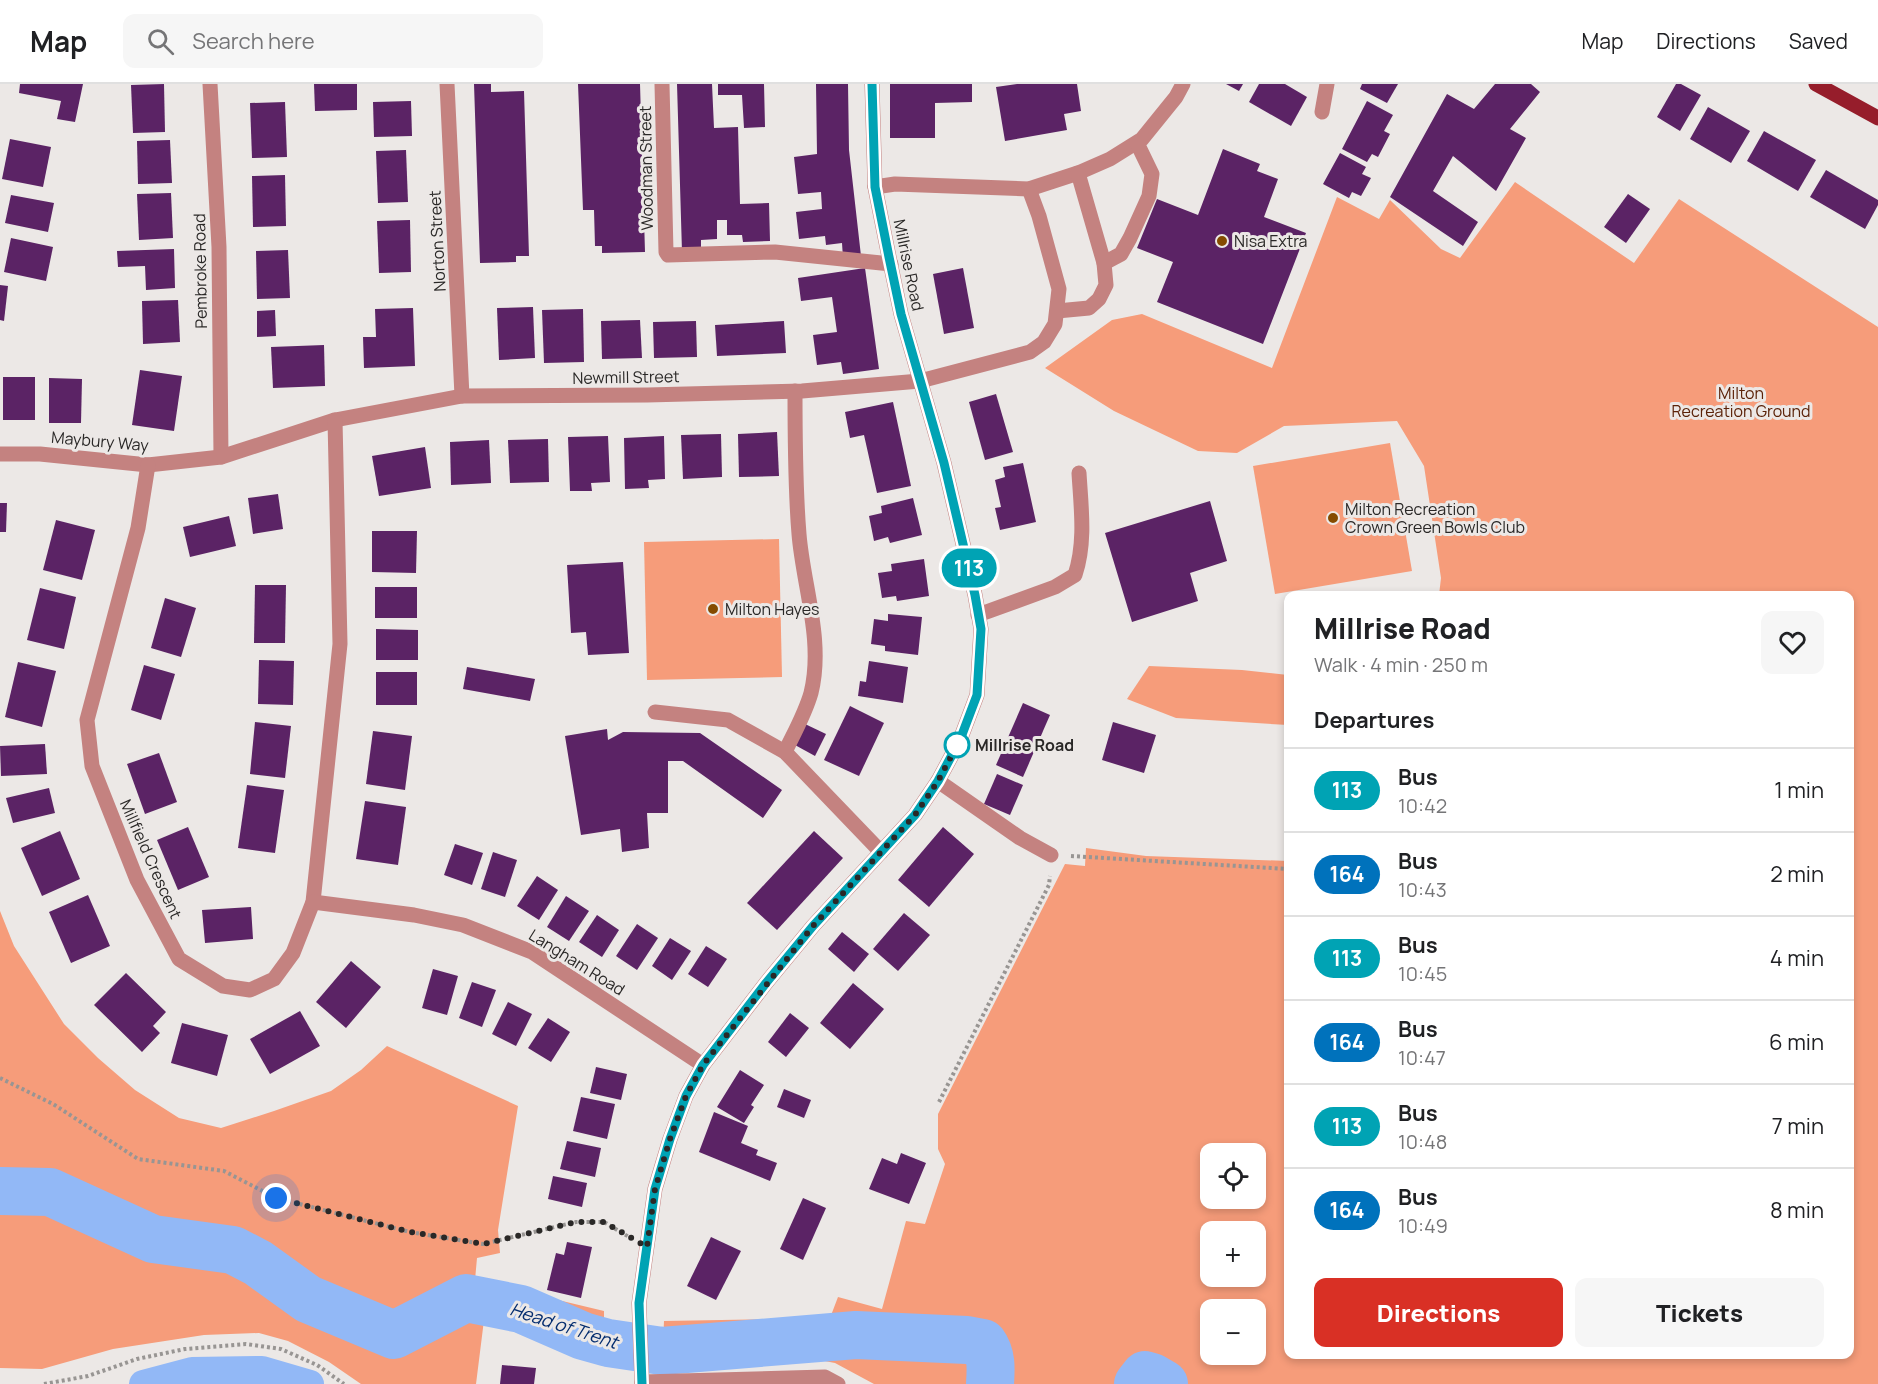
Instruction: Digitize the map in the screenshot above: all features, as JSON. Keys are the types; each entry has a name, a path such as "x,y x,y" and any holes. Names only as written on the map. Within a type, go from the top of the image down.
{"main road":[{"path":"1816,84 1878,118"}],"street":[{"name":"Pembroke Road","path":"210,84 219,247 221,457"},
{"name":"Norton Street","path":"447,84 462,396"},
{"name":"Woodman Street","path":"662,84 666,252 672,255 775,252 891,264"},
{"name":"Millrise Road","path":"642,1379 639,1303 655,1189 686,1096 703,1065 813,926 915,815 938,781 960,740 977,695 981,629 944,463 901,314 875,187 872,84"},
{"path":"875,187 895,184 1029,189 1078,173 1110,159 1137,143 1162,116 1183,84"},
{"path":"1322,112 1328,84"},
{"path":"1104,263 1121,254 1149,196 1152,174 1137,143"},
{"path":"1029,189 1039,216 1059,289 1057,311 1089,308 1099,299 1106,285 1104,263 1078,173"},
{"name":"Newmill Street","path":"335,420 462,396 795,391 920,381 1030,352 1044,342 1055,324 1057,311"},
{"path":"785,752 805,710 811,692 814,670 814,647 799,535 795,391"},
{"name":"Maybury Way","path":"0,454 40,454 148,465 221,457 335,420"},
{"name":"Millfield Crescent","path":"148,465 138,528 87,720 92,766 137,880 179,959 223,986 250,990 274,979 293,953 313,902 340,644 335,420"},
{"path":"978,615 1055,588 1075,575 1080,559 1082,531 1079,473"},
{"path":"655,712 729,720 785,752 881,852"},
{"path":"938,781 1020,838 1051,855"},
{"name":"Langham Road","path":"313,902 414,915 463,925 532,952 703,1065"},
{"path":"642,1379 825,1377 838,1384"}],"path":[{"path":"939,1102 1049,885 1051,855 1284,869"},
{"path":"0,1078 53,1104 138,1160 224,1171 276,1198 410,1232 483,1244 576,1222 604,1222 647,1247"},
{"path":"44,1384 88,1376 137,1359 185,1349 246,1344 281,1349 317,1365 344,1384"}],"green space":[{"name":"Milton Recreation Ground","path":"1515,182 1634,263 1679,199 1878,327 1878,1384 874,1384 835,1363 788,1354 662,1366 664,1321 830,1318 838,1297 882,1309 906,1221 925,1224 945,1164 938,1149 938,1114 1065,864 1085,866 1086,848 1146,856 1284,861 1284,1359 1854,1359 1854,591 1439,591 1441,578 1424,466 1397,421 1284,426 1237,453 1198,451 1114,411 1045,368 1112,320 1142,314 1272,368 1337,197 1379,219 1390,200 1441,249 1460,258"},
{"name":"Milton Recreation Crown Green Bowls Club","path":"1390,443 1412,571 1275,594 1253,466"},
{"name":"Milton Hayes","path":"779,539 782,677 647,680 644,542"},
{"path":"1149,666 1242,670 1284,675 1284,725 1176,718 1127,699"},
{"path":"0,911 14,946 64,1024 135,1090 179,1118 221,1128 274,1111 331,1091 361,1070 387,1046 518,1106 498,1230 500,1253 477,1258 475,1280 604,1311 604,1354 484,1320 476,1384 361,1384 329,1362 288,1341 259,1333 204,1335 113,1349 42,1369 0,1368"}],"building":[{"path":"20,84 83,84 75,122 57,119 61,101 19,93"},
{"path":"164,84 165,132 133,133 131,85"},
{"path":"314,84 357,84 357,110 315,111"},
{"path":"474,84 491,84 491,92 524,91 529,256 516,256 516,262 480,263"},
{"path":"578,84 640,84 645,252 602,253 602,246 595,246 594,210 583,210"},
{"path":"677,84 712,84 714,128 738,127 740,204 769,203 770,241 743,242 742,235 727,235 727,220 717,220 717,239 701,240 701,252 682,252"},
{"path":"718,84 764,84 765,127 744,128 742,95 718,95"},
{"path":"816,84 848,84 849,150 861,256 843,258 842,243 826,245 825,236 799,239 796,212 822,209 821,192 798,194 794,157 817,154"},
{"path":"890,84 972,84 972,102 935,103 935,138 890,138"},
{"path":"1017,84 1077,84 1081,111 1064,114 1067,130 1005,141 996,87"},
{"path":"1226,84 1243,84 1239,91"},
{"path":"1259,84 1285,84 1307,97 1291,126 1249,102"},
{"path":"1362,84 1398,84 1387,103 1360,89"},
{"path":"1495,84 1531,84 1540,92 1510,129 1526,138 1496,191 1453,156 1433,191 1478,222 1463,246 1390,197 1447,94 1474,109"},
{"path":"1676,84 1681,84 1701,95 1680,131 1657,117"},
{"path":"411,101 412,136 374,137 373,102"},
{"path":"1367,101 1393,115 1384,131 1390,134 1378,157 1372,154 1367,162 1342,149"},
{"path":"285,102 287,157 252,158 250,103"},
{"path":"1708,107 1750,131 1731,163 1690,139"},
{"path":"1764,131 1816,160 1798,191 1747,161"},
{"path":"10,139 51,147 43,187 2,179"},
{"path":"170,140 172,183 138,184 137,141"},
{"name":"Nisa Extra","path":"1223,149 1260,164 1257,171 1278,179 1264,217 1306,233 1263,344 1157,302 1173,262 1137,248 1157,199 1198,215"},
{"path":"406,150 408,202 378,203 376,151"},
{"path":"1340,153 1366,167 1362,174 1371,178 1361,196 1352,192 1349,198 1323,184"},
{"path":"1826,170 1878,200 1878,205 1865,229 1810,197"},
{"path":"285,175 286,226 253,227 252,176"},
{"path":"171,193 173,238 139,240 137,194"},
{"path":"1628,194 1650,209 1626,243 1604,227"},
{"path":"11,195 54,203 48,232 5,223"},
{"path":"410,220 411,272 379,273 377,221"},
{"path":"11,238 53,247 46,281 4,272"},
{"path":"174,249 175,288 146,290 145,266 118,267 117,251"},
{"path":"288,250 290,298 257,299 256,251"},
{"path":"865,268 879,369 843,374 841,362 817,365 813,335 837,332 832,297 801,301 798,278"},
{"path":"963,268 974,328 944,334 933,274"},
{"path":"0,285 8,286 4,321 0,320"},
{"path":"178,300 180,342 143,344 142,301"},
{"path":"533,307 535,358 499,360 497,308"},
{"path":"413,308 415,366 364,368 363,337 376,337 375,309"},
{"path":"583,309 584,362 544,363 542,310"},
{"path":"275,310 276,336 257,337 257,311"},
{"path":"640,320 642,358 602,359 601,321"},
{"path":"696,321 697,357 654,358 653,322"},
{"path":"784,321 786,353 717,356 715,325"},
{"path":"324,345 325,386 273,388 271,347"},
{"path":"140,370 182,376 174,431 132,425"},
{"path":"3,377 35,377 35,420 3,420"},
{"path":"49,378 82,379 81,423 49,423"},
{"path":"996,394 1013,452 985,460 969,402"},
{"path":"893,402 911,486 877,493 864,435 850,438 845,412"},
{"path":"777,432 779,476 739,477 738,434"},
{"path":"721,434 722,477 683,479 681,435"},
{"path":"608,436 610,482 591,483 592,491 570,491 568,437"},
{"path":"664,436 665,479 648,480 649,488 625,489 624,438"},
{"path":"548,439 549,482 510,483 508,440"},
{"path":"489,440 491,483 451,485 450,442"},
{"path":"425,447 431,488 379,496 372,456"},
{"path":"1023,463 1036,522 1000,530 995,508 1001,507 995,480 1005,477 1003,467"},
{"path":"278,494 283,529 253,534 248,498"},
{"path":"913,498 922,535 890,543 888,537 874,541 869,516 882,513 881,506"},
{"path":"1210,501 1227,561 1190,573 1198,601 1132,622 1105,533"},
{"path":"0,503 7,503 6,532 0,532"},
{"path":"229,516 236,546 190,557 183,527"},
{"path":"56,520 95,530 82,580 43,570"},
{"path":"372,531 417,531 416,573 372,572"},
{"path":"924,559 929,596 897,601 896,596 882,598 878,573 892,571 891,564"},
{"path":"623,562 629,653 588,655 586,632 571,633 567,565"},
{"path":"255,585 286,585 285,643 254,643"},
{"path":"375,587 417,587 417,618 375,618"},
{"path":"40,588 76,597 64,649 27,640"},
{"path":"165,598 196,608 181,657 151,648"},
{"path":"888,614 922,617 918,655 885,651 885,646 871,644 874,619 888,621"},
{"path":"376,629 418,630 418,660 376,660"},
{"path":"259,660 294,661 293,705 258,704"},
{"path":"869,661 908,667 903,703 858,696 860,681 866,682"},
{"path":"18,662 56,671 42,727 5,717"},
{"path":"144,665 175,674 161,720 131,710"},
{"path":"467,667 535,679 530,701 463,689"},
{"path":"376,672 417,672 417,705 376,705"},
{"path":"1023,703 1050,715 1023,777 996,765"},
{"path":"850,706 884,723 859,776 824,760"},
{"path":"255,722 291,726 285,778 250,774"},
{"path":"1113,722 1156,735 1144,773 1102,760"},
{"path":"805,724 826,734 815,756 795,745"},
{"path":"607,729 608,740 623,732 700,733 782,790 763,818 683,761 668,761 668,813 647,813 649,848 622,852 620,829 581,835 565,736"},
{"path":"373,731 412,736 405,790 366,784"},
{"path":"45,744 47,774 1,776 0,746"},
{"path":"159,753 177,802 145,814 127,764"},
{"path":"997,774 1023,785 1010,815 984,804"},
{"path":"247,785 284,790 275,853 238,848"},
{"path":"49,788 55,813 13,823 6,798"},
{"path":"365,801 406,807 398,865 356,859"},
{"path":"188,827 209,877 178,890 157,840"},
{"path":"943,827 974,854 929,907 898,880"},
{"path":"60,831 80,879 42,896 21,848"},
{"path":"814,831 843,858 777,930 747,903"},
{"path":"455,844 483,853 472,885 444,875"},
{"path":"493,852 517,860 505,897 481,889"},
{"path":"537,876 558,890 539,920 517,906"},
{"path":"88,895 110,946 71,963 49,912"},
{"path":"566,896 589,911 569,941 547,927"},
{"path":"251,907 253,939 205,943 202,910"},
{"path":"904,913 930,935 898,971 873,949"},
{"path":"597,915 619,930 602,957 579,942"},
{"path":"637,924 658,938 637,970 616,956"},
{"path":"842,932 869,954 854,972 828,949"},
{"path":"670,938 691,951 672,980 652,966"},
{"path":"706,946 727,959 708,987 688,974"},
{"path":"351,961 381,987 346,1028 316,1002"},
{"path":"433,969 458,976 447,1015 422,1008"},
{"path":"126,973 166,1012 153,1026 160,1033 142,1052 94,1005"},
{"path":"472,982 496,990 482,1027 459,1018"},
{"path":"853,983 884,1009 850,1049 820,1023"},
{"path":"508,1002 532,1014 516,1046 492,1034"},
{"path":"300,1011 320,1046 270,1074 250,1039"},
{"path":"790,1013 809,1028 786,1057 768,1042"},
{"path":"548,1018 570,1032 551,1062 528,1048"},
{"path":"182,1023 228,1035 217,1076 171,1063"},
{"path":"596,1067 627,1074 621,1100 590,1093"},
{"path":"740,1070 764,1085 751,1105 754,1107 744,1123 717,1107"},
{"path":"784,1089 811,1100 804,1118 777,1107"},
{"path":"581,1097 615,1104 607,1139 573,1131"},
{"path":"714,1112 748,1126 741,1143 758,1150 756,1155 777,1163 770,1181 699,1152"},
{"path":"567,1141 601,1148 595,1177 560,1169"},
{"path":"901,1153 926,1163 909,1204 869,1189 882,1158 897,1164"},
{"path":"553,1176 587,1183 582,1207 548,1199"},
{"path":"803,1198 826,1208 803,1260 780,1249"},
{"path":"711,1237 741,1251 716,1300 687,1286"},
{"path":"567,1242 592,1247 581,1298 547,1290 556,1253 564,1255"},
{"path":"502,1365 536,1368 534,1384 500,1384"}],"waterway":[{"name":"Head of Trent","path":"0,1191 50,1192 153,1239 233,1250 258,1263 308,1299 394,1335 466,1298 521,1309 583,1336 608,1343 662,1351 856,1335 967,1340 983,1343 986,1348 990,1362 990,1384"},
{"path":"143,1384 192,1371 262,1370 310,1384"},
{"name":"Head of Trent","path":"1138,1384 1145,1375 1164,1384"}],"bus line":[{"name":"113","path":"642,1384 639,1303 655,1189 686,1096 703,1065 766,983 813,926 915,815 938,781 960,740 977,695 981,629 944,463 901,314 889,257 875,187 872,84"}],"place":[{"name":"Nisa Extra","path":"1222,241"},
{"name":"Milton Recreation Crown Green Bowls Club","path":"1333,518"},
{"name":"Milton Hayes","path":"713,609"},
{"name":"Millrise Road","path":"957,745"}],"route":[{"path":"276,1198 410,1232 483,1244 576,1222 604,1222 647,1247 655,1189 670,1139 686,1096 703,1065 813,926 915,815 938,781 960,740 957,745"}]}
